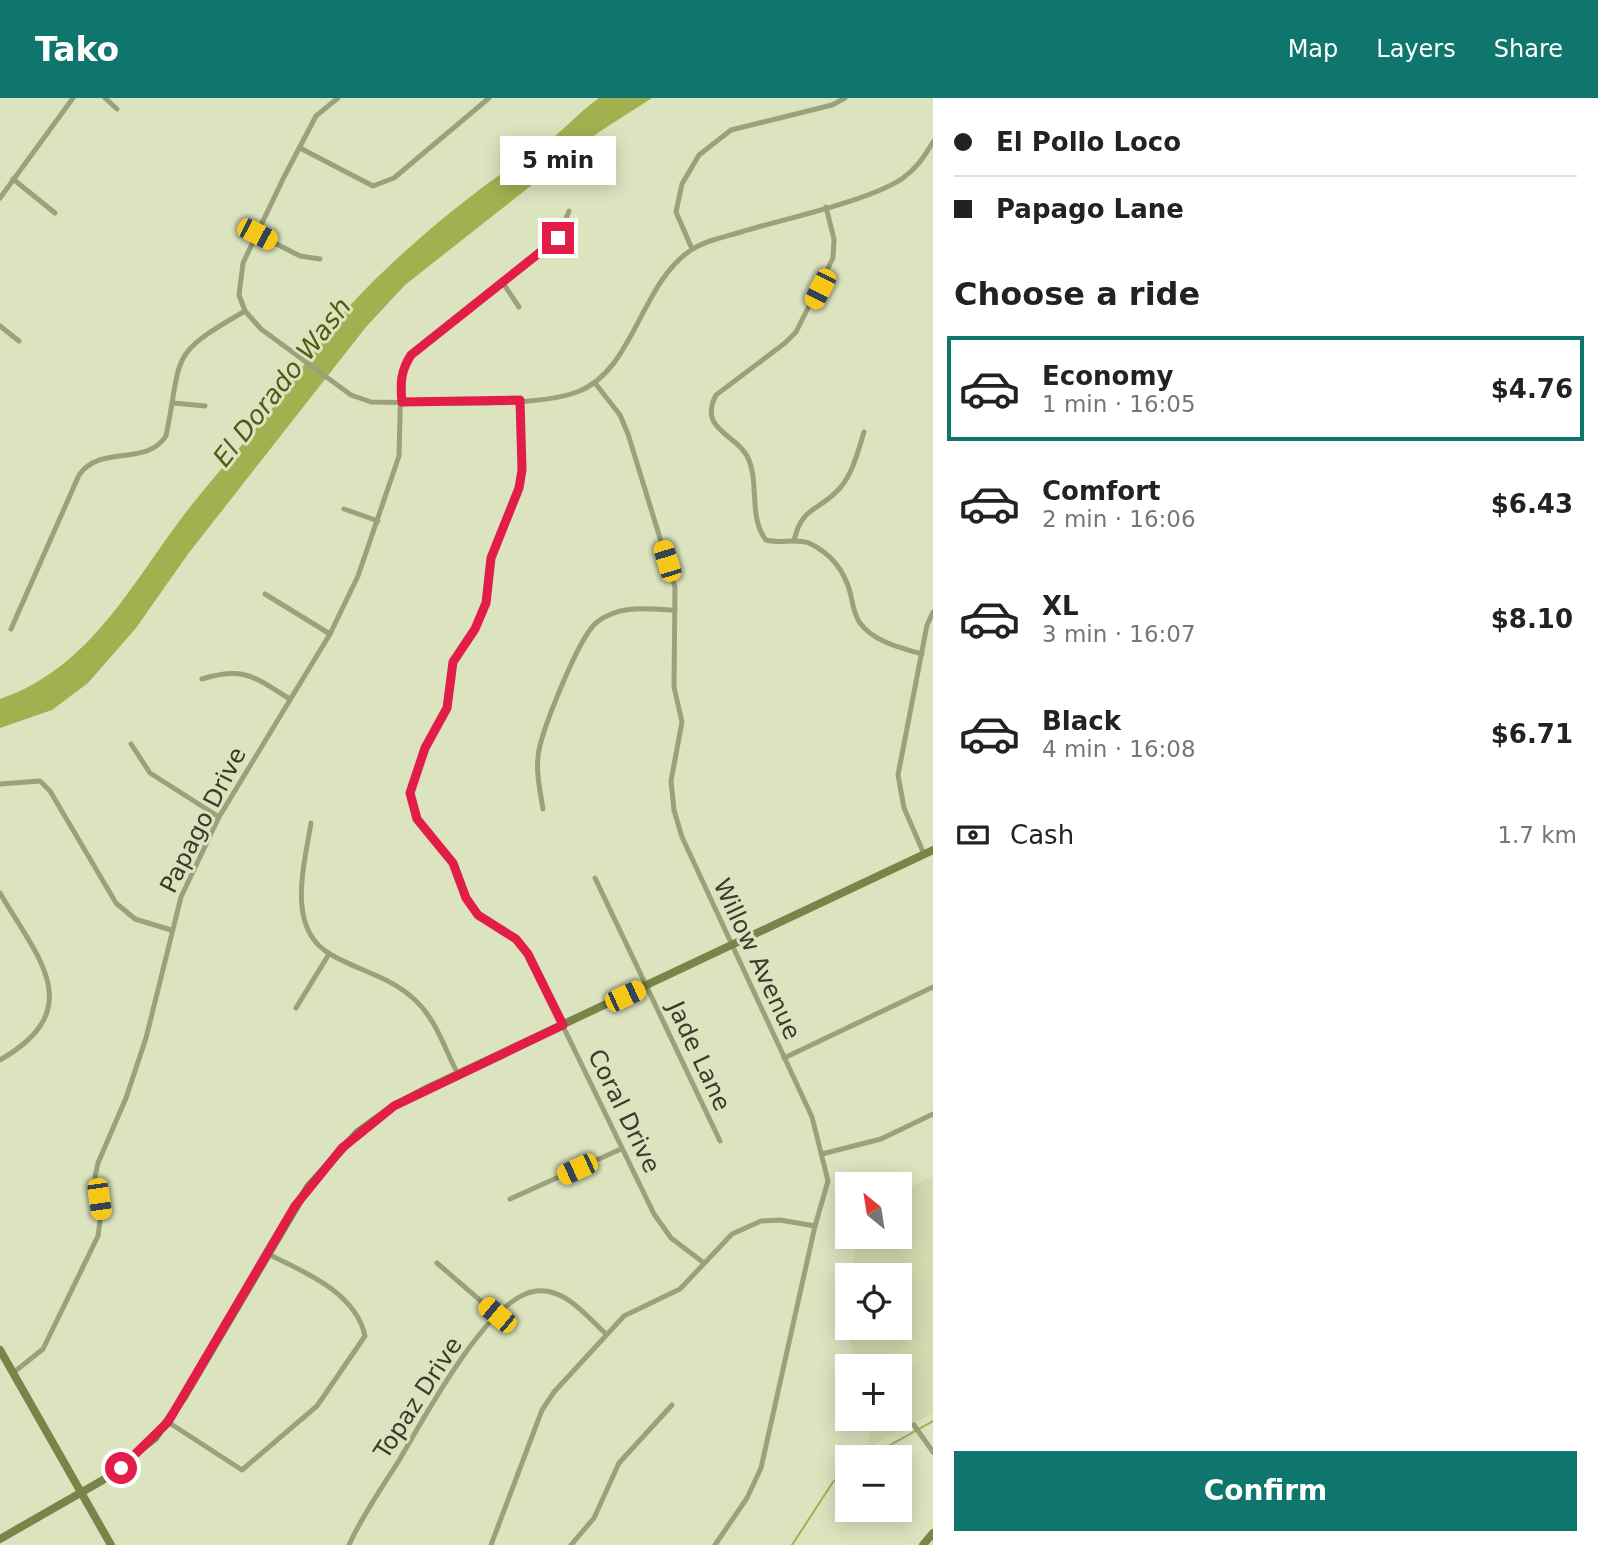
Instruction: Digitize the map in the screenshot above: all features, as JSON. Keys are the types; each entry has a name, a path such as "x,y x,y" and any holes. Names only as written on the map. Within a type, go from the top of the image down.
{"main road":[{"path":"0,1539 84,1492 137,1454 168,1422 308,1187 358,1132 394,1106 458,1074 933,850"},
{"path":"0,1350 84,1492 111,1545"},
{"path":"923,1545 933,1532"}],"street":[{"path":"0,198 74,98"},
{"path":"105,98 117,109"},
{"path":"338,98 316,116 243,262 238,281 245,311 261,329 351,395 370,402 561,397 595,383 625,346 664,273 692,249 890,186 920,164 933,142"},
{"path":"300,148 373,186 380,185 394,178 489,98"},
{"path":"692,249 676,212 682,184 698,155 731,130 832,105 845,98"},
{"path":"13,179 55,213"},
{"path":"825,207 834,239 833,258 796,332 725,386 712,402 716,426 748,458 762,535 774,542 806,542 834,560 847,582 855,615 871,633 892,645 922,654"},
{"name":"Papago Drive","path":"13,1373 43,1349 98,1236 101,1214 95,1177 98,1163 126,1098 146,1038 181,897 219,817 347,603 399,456 401,375 411,355 558,238 569,211"},
{"path":"257,234 300,256 320,259"},
{"path":"503,283 519,307"},
{"path":"11,629 79,475 87,463 98,458 140,453 158,447 166,436 175,376 186,350 198,339 245,311"},
{"path":"0,326 19,341"},
{"name":"Willow Avenue","path":"595,383 620,415 628,434 675,587 674,687 682,722 671,781 674,810 681,837 812,1117 828,1181 815,1226 761,1468 747,1498 715,1545"},
{"name":"Coral Drive","path":"520,400 522,470 519,488 491,558 486,603 475,629 453,662 447,708 425,748 410,793 417,819 453,863 466,898 478,915 516,939 528,954 621,1149 662,1227 671,1238 704,1263"},
{"path":"173,403 205,406"},
{"path":"794,541 802,516 838,490 849,477 864,432"},
{"path":"344,509 378,521"},
{"path":"265,594 330,634"},
{"path":"543,809 539,751 579,649 589,631 596,623 619,610 675,610"},
{"path":"924,854 904,808 898,775 933,612"},
{"path":"202,679 226,671 242,672 290,699"},
{"path":"131,744 150,773 219,817"},
{"path":"0,784 40,781 50,791 116,903 135,919 171,930"},
{"path":"311,823 302,886 302,910 308,930 329,954 378,974 415,1000 430,1016 458,1074"},
{"name":"Jade Lane","path":"596,877 720,1141"},
{"path":"0,893 46,972 50,1010 44,1022 21,1048 0,1060"},
{"path":"296,1008 329,954"},
{"path":"784,1058 933,987"},
{"path":"822,1154 881,1139 933,1114"},
{"path":"510,1199 621,1149"},
{"path":"491,1545 542,1410 554,1392 606,1334 634,1309 680,1289 719,1245 746,1226 780,1220 815,1226"},
{"path":"168,1422 242,1469 317,1406 365,1336 361,1317 322,1281 268,1254"},
{"path":"437,1264 497,1315"},
{"name":"Topaz Drive","path":"349,1545 459,1361 497,1315 522,1295 535,1290 549,1291 565,1297 606,1334"},
{"path":"571,1545 594,1518 620,1463 672,1405"},
{"path":"914,1425 933,1452"}],"shaded area":[{"path":"599,98 652,98 599,132 405,285 366,327 188,554 136,628 88,683 52,710 0,728 0,699 33,685 61,666 86,643 129,591 190,507 286,391 329,330 357,298 430,229 483,187 543,146"},
{"path":"933,1176 933,1413 912,1424 912,1354 854,1354 849,1340 912,1340 912,1263 853,1263 856,1250 912,1250 912,1186"},
{"path":"868,1431 899,1431 873,1445 869,1445"}],"waterway":[{"path":"890,1445 933,1421"},
{"path":"792,1545 835,1480"}],"route":[{"path":"121,1468 155,1438 168,1422 295,1206 342,1148 358,1132 394,1106 563,1025 528,954 516,939 478,915 466,898 453,863 417,819 411,806 410,793 410,783 425,748 447,708 449,674 453,662 475,629 486,603 495,543 519,488 522,470 520,400 402,402 401,385 401,375 411,355 558,238"}],"water label":[{"name":"El Dorado Wash","path":"282,382"}]}
